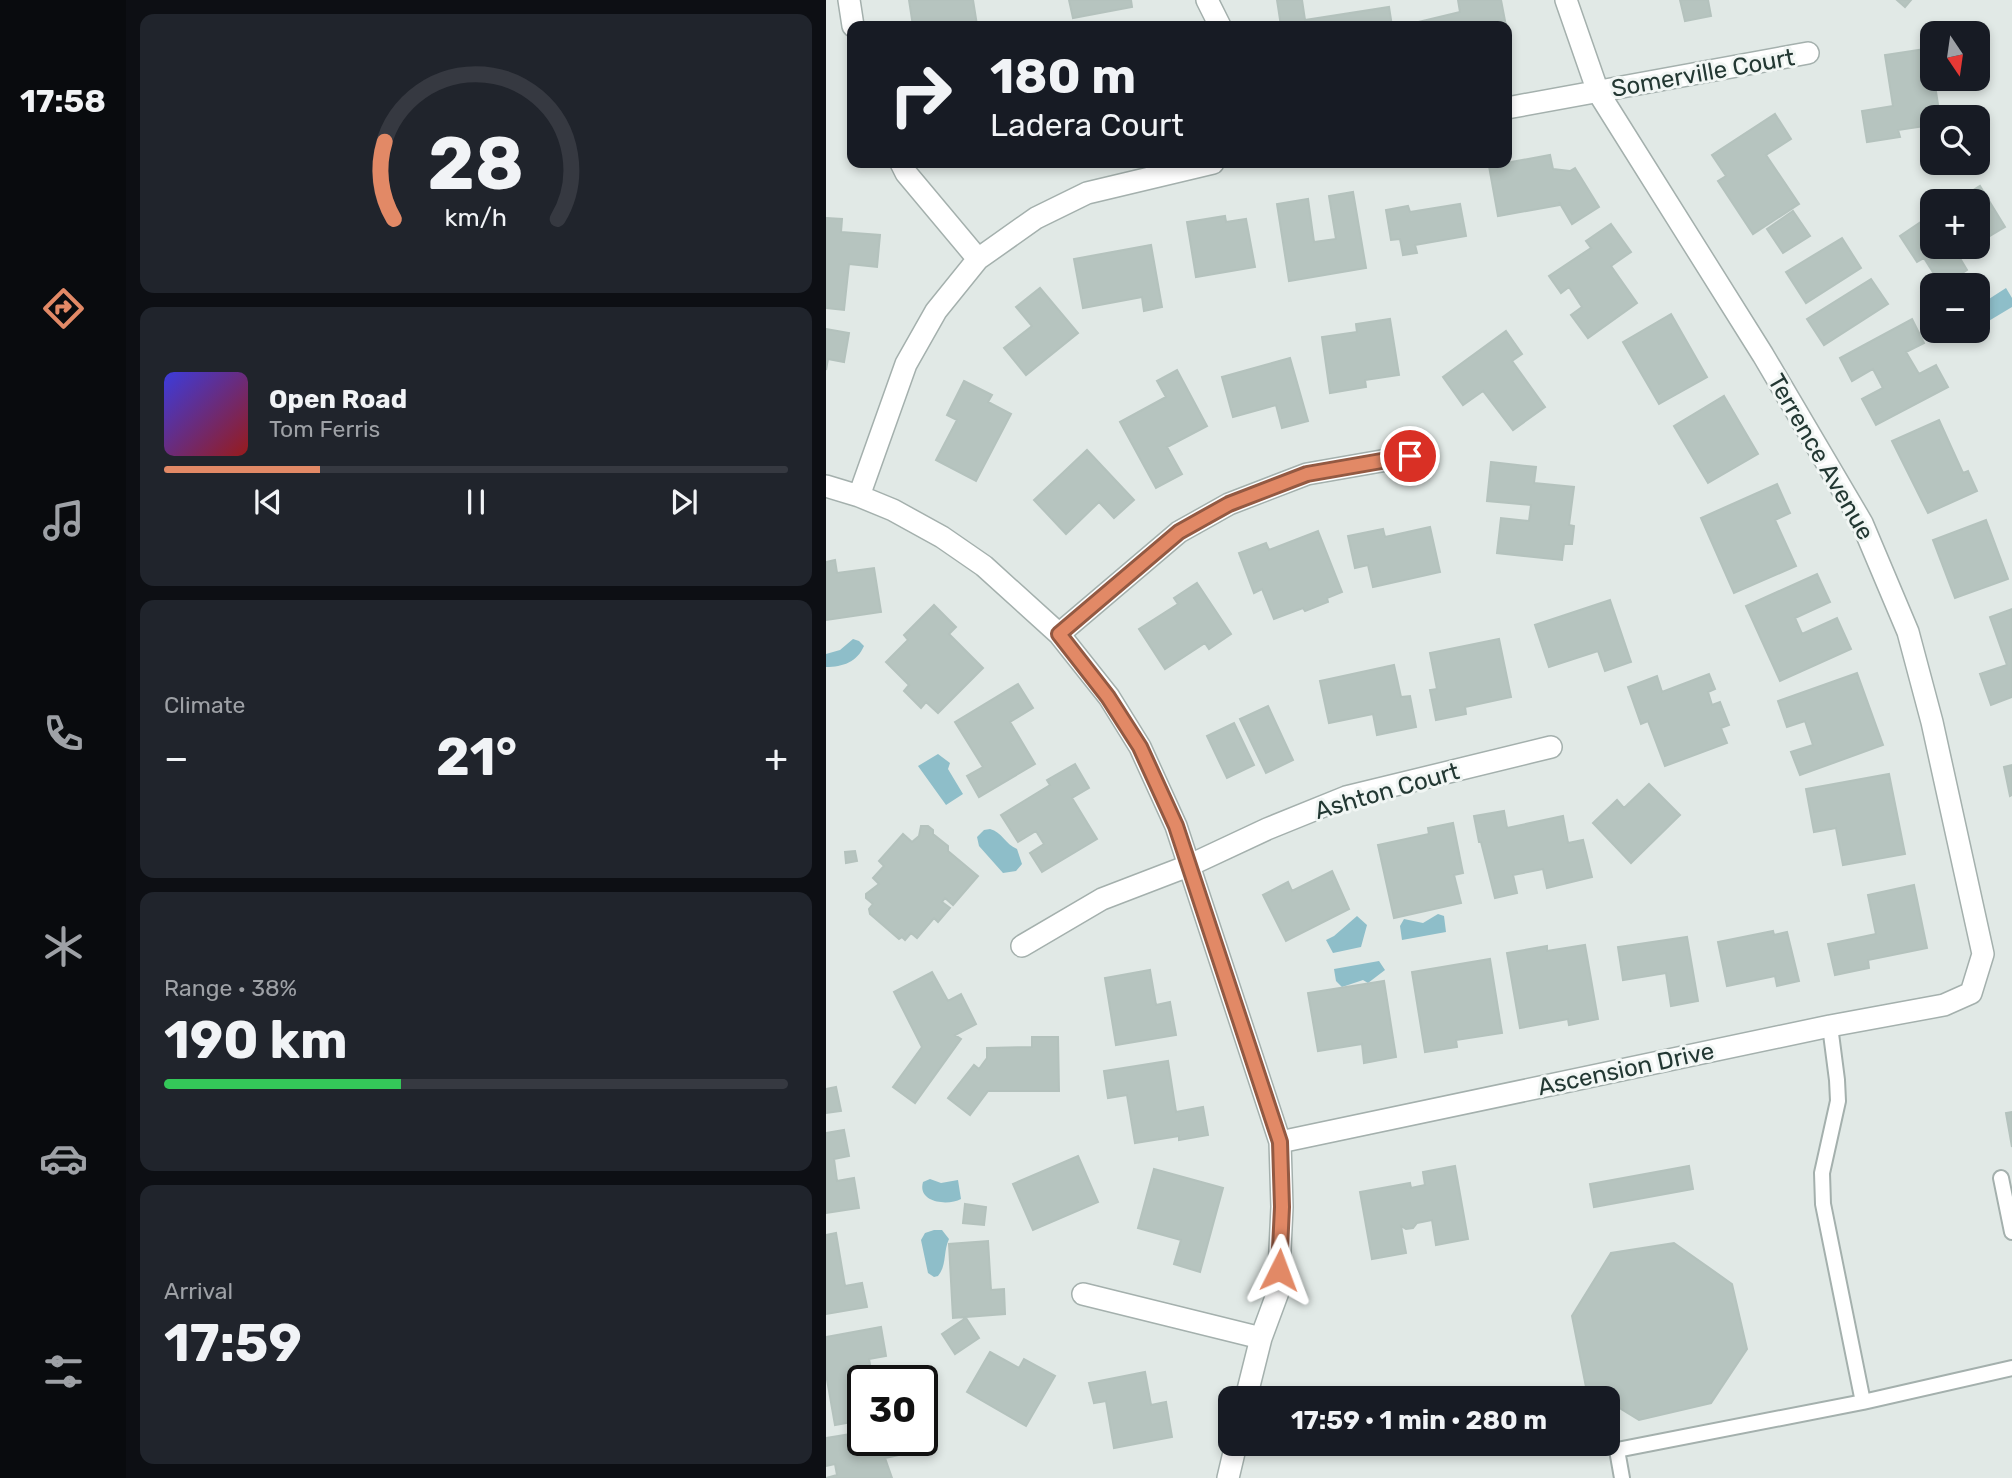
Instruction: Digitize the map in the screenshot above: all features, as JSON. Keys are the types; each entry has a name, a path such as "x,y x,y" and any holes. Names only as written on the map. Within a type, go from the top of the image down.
{"street":[{"path":"849,0 852,21"},
{"path":"1208,0 1218,21"},
{"name":"Terrence Avenue","path":"1566,0 1598,92 1763,355 1862,523 1908,632 1932,722 1983,954 1971,993"},
{"name":"Somerville Court","path":"1512,107 1808,53"},
{"path":"904,168 978,259"},
{"path":"859,496 906,364 936,311 978,259 1036,218 1087,192 1191,168"},
{"path":"1059,634 1179,532 1229,504 1307,474 1410,456"},
{"path":"826,486 892,510 952,544 984,566 1059,634 1108,697 1140,747 1176,826 1280,1142 1282,1207 1278,1292 1261,1338 1249,1386"},
{"name":"Ashton Court","path":"1022,946 1102,899 1188,866 1267,829 1346,797 1551,747"},
{"name":"Ascension Drive","path":"1280,1142 1830,1026 1944,1005 1971,993"},
{"path":"1083,1294 1261,1338"},
{"path":"1228,1478 1233,1456"}],"lane":[{"path":"1830,1026 1838,1080 1838,1101 1822,1173 1823,1204 1863,1402"},
{"path":"2001,1178 2012,1231"},
{"path":"1622,1478 1616,1450 1863,1402 2012,1368"}],"water":[{"path":"2006,288 2012,298 2012,307 1990,320 1990,298"},
{"path":"853,639 864,646 858,656 844,665 826,667 826,654 840,650"},
{"path":"938,754 950,763 948,769 963,794 946,805 918,766"},
{"path":"990,829 1017,849 1022,864 1016,871 1003,873 979,846 977,837 984,830"},
{"path":"1438,914 1444,916 1446,932 1402,940 1400,926 1404,919 1423,923"},
{"path":"1357,916 1367,925 1361,947 1333,953 1326,940"},
{"path":"1379,961 1385,970 1368,983 1363,980 1342,987 1336,981 1334,969"},
{"path":"930,1179 941,1183 958,1180 961,1199 942,1202 929,1198 922,1189 923,1182"},
{"path":"942,1230 949,1239 943,1267 938,1276 934,1277 928,1273 921,1240 925,1233"}],"building":[{"path":"909,0 973,0 976,21 912,21"},
{"path":"1069,0 1131,0 1132,7 1073,18"},
{"path":"1277,0 1302,0 1305,20 1389,7 1391,21 1280,21"},
{"path":"1458,0 1501,0 1505,21 1422,21 1460,12"},
{"path":"1680,0 1708,0 1711,16 1685,21"},
{"path":"1897,0 1911,0 1905,7"},
{"path":"1920,50 1920,91 1936,91 1938,105 1920,105 1920,127 1898,130 1900,137 1867,142 1862,111 1893,106 1885,55"},
{"path":"1775,114 1791,139 1766,155 1799,204 1753,234 1718,181 1726,176 1712,155"},
{"path":"1550,155 1553,169 1570,171 1575,168 1599,207 1572,224 1559,202 1560,205 1498,216 1489,168 1512,168 1512,162"},
{"path":"1353,192 1366,268 1289,281 1277,204 1308,199 1314,242 1336,239 1329,196"},
{"path":"1990,202 2005,227 1990,236"},
{"path":"1460,204 1466,236 1415,245 1417,253 1403,255 1400,239 1391,240 1386,210 1408,206 1410,212"},
{"path":"1793,211 1810,236 1783,253 1767,229"},
{"path":"1225,216 1226,222 1246,219 1255,267 1196,277 1187,222"},
{"path":"826,218 842,219 841,232 880,235 877,267 849,264 844,310 826,308"},
{"path":"1920,222 1920,259 1922,259 1917,262 1900,236"},
{"path":"1611,224 1631,252 1611,266 1637,303 1588,338 1571,315 1582,307 1569,287 1561,293 1549,276 1591,248 1586,241"},
{"path":"1842,238 1861,268 1806,303 1786,272"},
{"path":"1151,245 1162,307 1144,311 1142,297 1083,308 1074,259"},
{"path":"1925,259 1960,259 1967,270 1962,273 1933,273"},
{"path":"1871,279 1888,304 1824,345 1807,319"},
{"path":"1040,288 1078,333 1026,375 1004,348 1032,326 1016,307"},
{"path":"1671,314 1707,377 1659,404 1623,342"},
{"path":"1390,319 1399,375 1365,380 1366,387 1330,393 1322,337 1357,332 1356,324"},
{"path":"1912,319 1920,335 1920,343 1924,343 1906,352 1919,374 1936,365 1948,387 1876,425 1862,399 1883,388 1873,369 1852,381 1840,358"},
{"path":"826,329 849,333 844,362 828,359 826,370"},
{"path":"1506,331 1522,354 1512,361 1545,407 1513,430 1483,391 1463,405 1443,377"},
{"path":"1290,358 1308,421 1282,428 1276,405 1233,417 1222,377"},
{"path":"1177,370 1207,426 1167,447 1182,474 1156,488 1120,422 1166,397 1157,381"},
{"path":"964,381 992,395 988,402 1011,414 976,481 936,460 957,420 947,415"},
{"path":"1724,396 1758,454 1708,483 1674,426"},
{"path":"1939,420 1963,473 1968,471 1977,491 1928,513 1892,441"},
{"path":"1087,450 1134,500 1114,518 1099,502 1066,534 1034,500"},
{"path":"1491,462 1536,467 1534,483 1574,487 1569,525 1574,526 1572,544 1564,544 1562,560 1497,553 1501,518 1529,521 1531,505 1487,501"},
{"path":"1777,484 1790,513 1775,520 1796,566 1734,593 1701,518"},
{"path":"1986,520 2008,579 1955,598 1933,540"},
{"path":"1430,527 1440,572 1373,587 1368,565 1355,568 1348,536 1383,529 1385,537"},
{"path":"1318,531 1342,592 1327,598 1328,602 1274,619 1262,589 1254,593 1239,553 1266,543 1269,550"},
{"path":"835,560 837,573 874,568 881,612 826,620 826,562"},
{"path":"1817,574 1830,602 1795,618 1802,634 1837,618 1851,649 1780,681 1746,606"},
{"path":"1197,583 1231,634 1209,649 1205,643 1165,669 1139,629 1178,604 1174,598"},
{"path":"1610,600 1631,662 1605,671 1598,651 1549,667 1535,625"},
{"path":"934,605 956,627 949,634 983,668 938,713 926,702 921,708 904,691 909,685 886,662 908,640 904,635"},
{"path":"2012,609 2012,697 1991,705 1980,674 2007,665 1990,617"},
{"path":"1499,639 1511,697 1465,707 1466,714 1436,720 1430,690 1437,689 1430,653"},
{"path":"1394,665 1401,697 1410,696 1416,727 1377,735 1373,714 1329,723 1320,681"},
{"path":"1857,673 1883,745 1800,775 1791,752 1813,745 1805,721 1787,727 1778,701"},
{"path":"1709,674 1715,689 1708,692 1712,705 1720,702 1729,725 1721,728 1727,743 1665,766 1648,721 1641,724 1628,687 1657,676 1662,692"},
{"path":"1018,684 1033,708 1010,722 1035,764 979,797 967,776 983,767 955,722"},
{"path":"1268,706 1293,760 1266,773 1240,719"},
{"path":"1234,723 1254,765 1227,778 1207,736"},
{"path":"1075,764 1089,788 1072,798 1097,839 1042,872 1030,853 1044,844 1036,831 1018,842 1001,815 1050,785 1047,780"},
{"path":"2012,765 2012,795 2010,796 2004,767"},
{"path":"1889,774 1905,854 1843,865 1836,828 1814,832 1806,789"},
{"path":"1649,784 1680,815 1631,863 1593,823 1617,800 1624,808"},
{"path":"1504,811 1507,828 1563,816 1568,843 1583,840 1592,877 1547,888 1543,869 1513,875 1517,893 1495,898 1474,816"},
{"path":"1453,823 1463,873 1454,875 1461,903 1394,918 1378,845 1429,834 1428,828"},
{"path":"921,826 928,826 933,830 933,834 948,846 948,851 978,876 953,905 945,898 942,902 950,908 938,922 934,918 917,938 911,933 905,940 902,937 899,939 870,914 869,909 873,904 866,898 866,894 879,884 873,878 884,866 879,861 903,834 912,842 919,836"},
{"path":"855,851 857,861 846,863 845,852"},
{"path":"1332,871 1349,909 1286,941 1263,895 1288,882 1292,891"},
{"path":"1914,885 1927,948 1868,960 1869,968 1835,975 1828,944 1876,934 1868,895"},
{"path":"1773,931 1774,935 1787,932 1799,981 1777,986 1775,976 1727,986 1718,942"},
{"path":"1687,937 1698,1001 1671,1006 1666,973 1623,980 1618,947"},
{"path":"1585,945 1598,1019 1569,1025 1568,1019 1520,1028 1507,953 1547,946 1547,951"},
{"path":"1490,959 1502,1033 1456,1040 1457,1047 1425,1052 1412,972"},
{"path":"1150,970 1156,1005 1170,1002 1176,1035 1116,1045 1105,978"},
{"path":"932,972 948,1001 961,994 976,1024 955,1035 961,1039 915,1103 893,1087 922,1047 894,992"},
{"path":"1384,981 1396,1057 1364,1063 1362,1044 1318,1051 1308,993"},
{"path":"1032,1037 1058,1037 1059,1091 988,1091 970,1115 948,1098 974,1065 979,1069 987,1058 987,1048 1032,1047"},
{"path":"1168,1061 1176,1112 1203,1107 1208,1135 1179,1140 1179,1136 1135,1143 1127,1095 1108,1098 1104,1071"},
{"path":"836,1087 841,1111 826,1113 826,1089"},
{"path":"2012,1112 2012,1147 2006,1113"},
{"path":"844,1130 849,1156 834,1159 837,1181 854,1178 859,1208 826,1213 826,1133"},
{"path":"1078,1156 1098,1202 1033,1230 1013,1184"},
{"path":"1455,1166 1468,1239 1436,1245 1432,1220 1417,1223 1413,1228 1406,1229 1401,1226 1406,1253 1372,1259 1360,1192 1410,1183 1411,1188 1425,1185 1423,1172"},
{"path":"1689,1166 1693,1189 1594,1207 1590,1184"},
{"path":"1154,1169 1223,1188 1200,1272 1174,1264 1181,1240 1138,1228"},
{"path":"965,1204 986,1207 984,1225 963,1223"},
{"path":"836,1233 845,1286 862,1283 867,1307 826,1314 826,1235"},
{"path":"988,1241 991,1290 1004,1289 1005,1314 953,1318 949,1244"},
{"path":"1674,1243 1732,1284 1747,1349 1711,1403 1639,1420 1620,1408 1620,1386 1586,1386 1572,1316 1611,1253"},
{"path":"966,1318 979,1338 955,1354 942,1334"},
{"path":"881,1327 886,1356 869,1359 870,1365 847,1365 847,1423 835,1425 826,1374 826,1337"},
{"path":"990,1352 1019,1368 1024,1359 1055,1376 1026,1426 967,1392"},
{"path":"1145,1372 1151,1405 1166,1402 1172,1437 1114,1448 1106,1401 1094,1403 1089,1383"},
{"path":"847,1435 847,1456 894,1456 885,1458 892,1478 826,1478 837,1475 835,1464 826,1466 826,1438"}],"route":[{"path":"1279,1270 1282,1207 1280,1142 1176,826 1140,747 1108,697 1059,634 1179,532 1229,504 1307,474 1410,456"}]}
